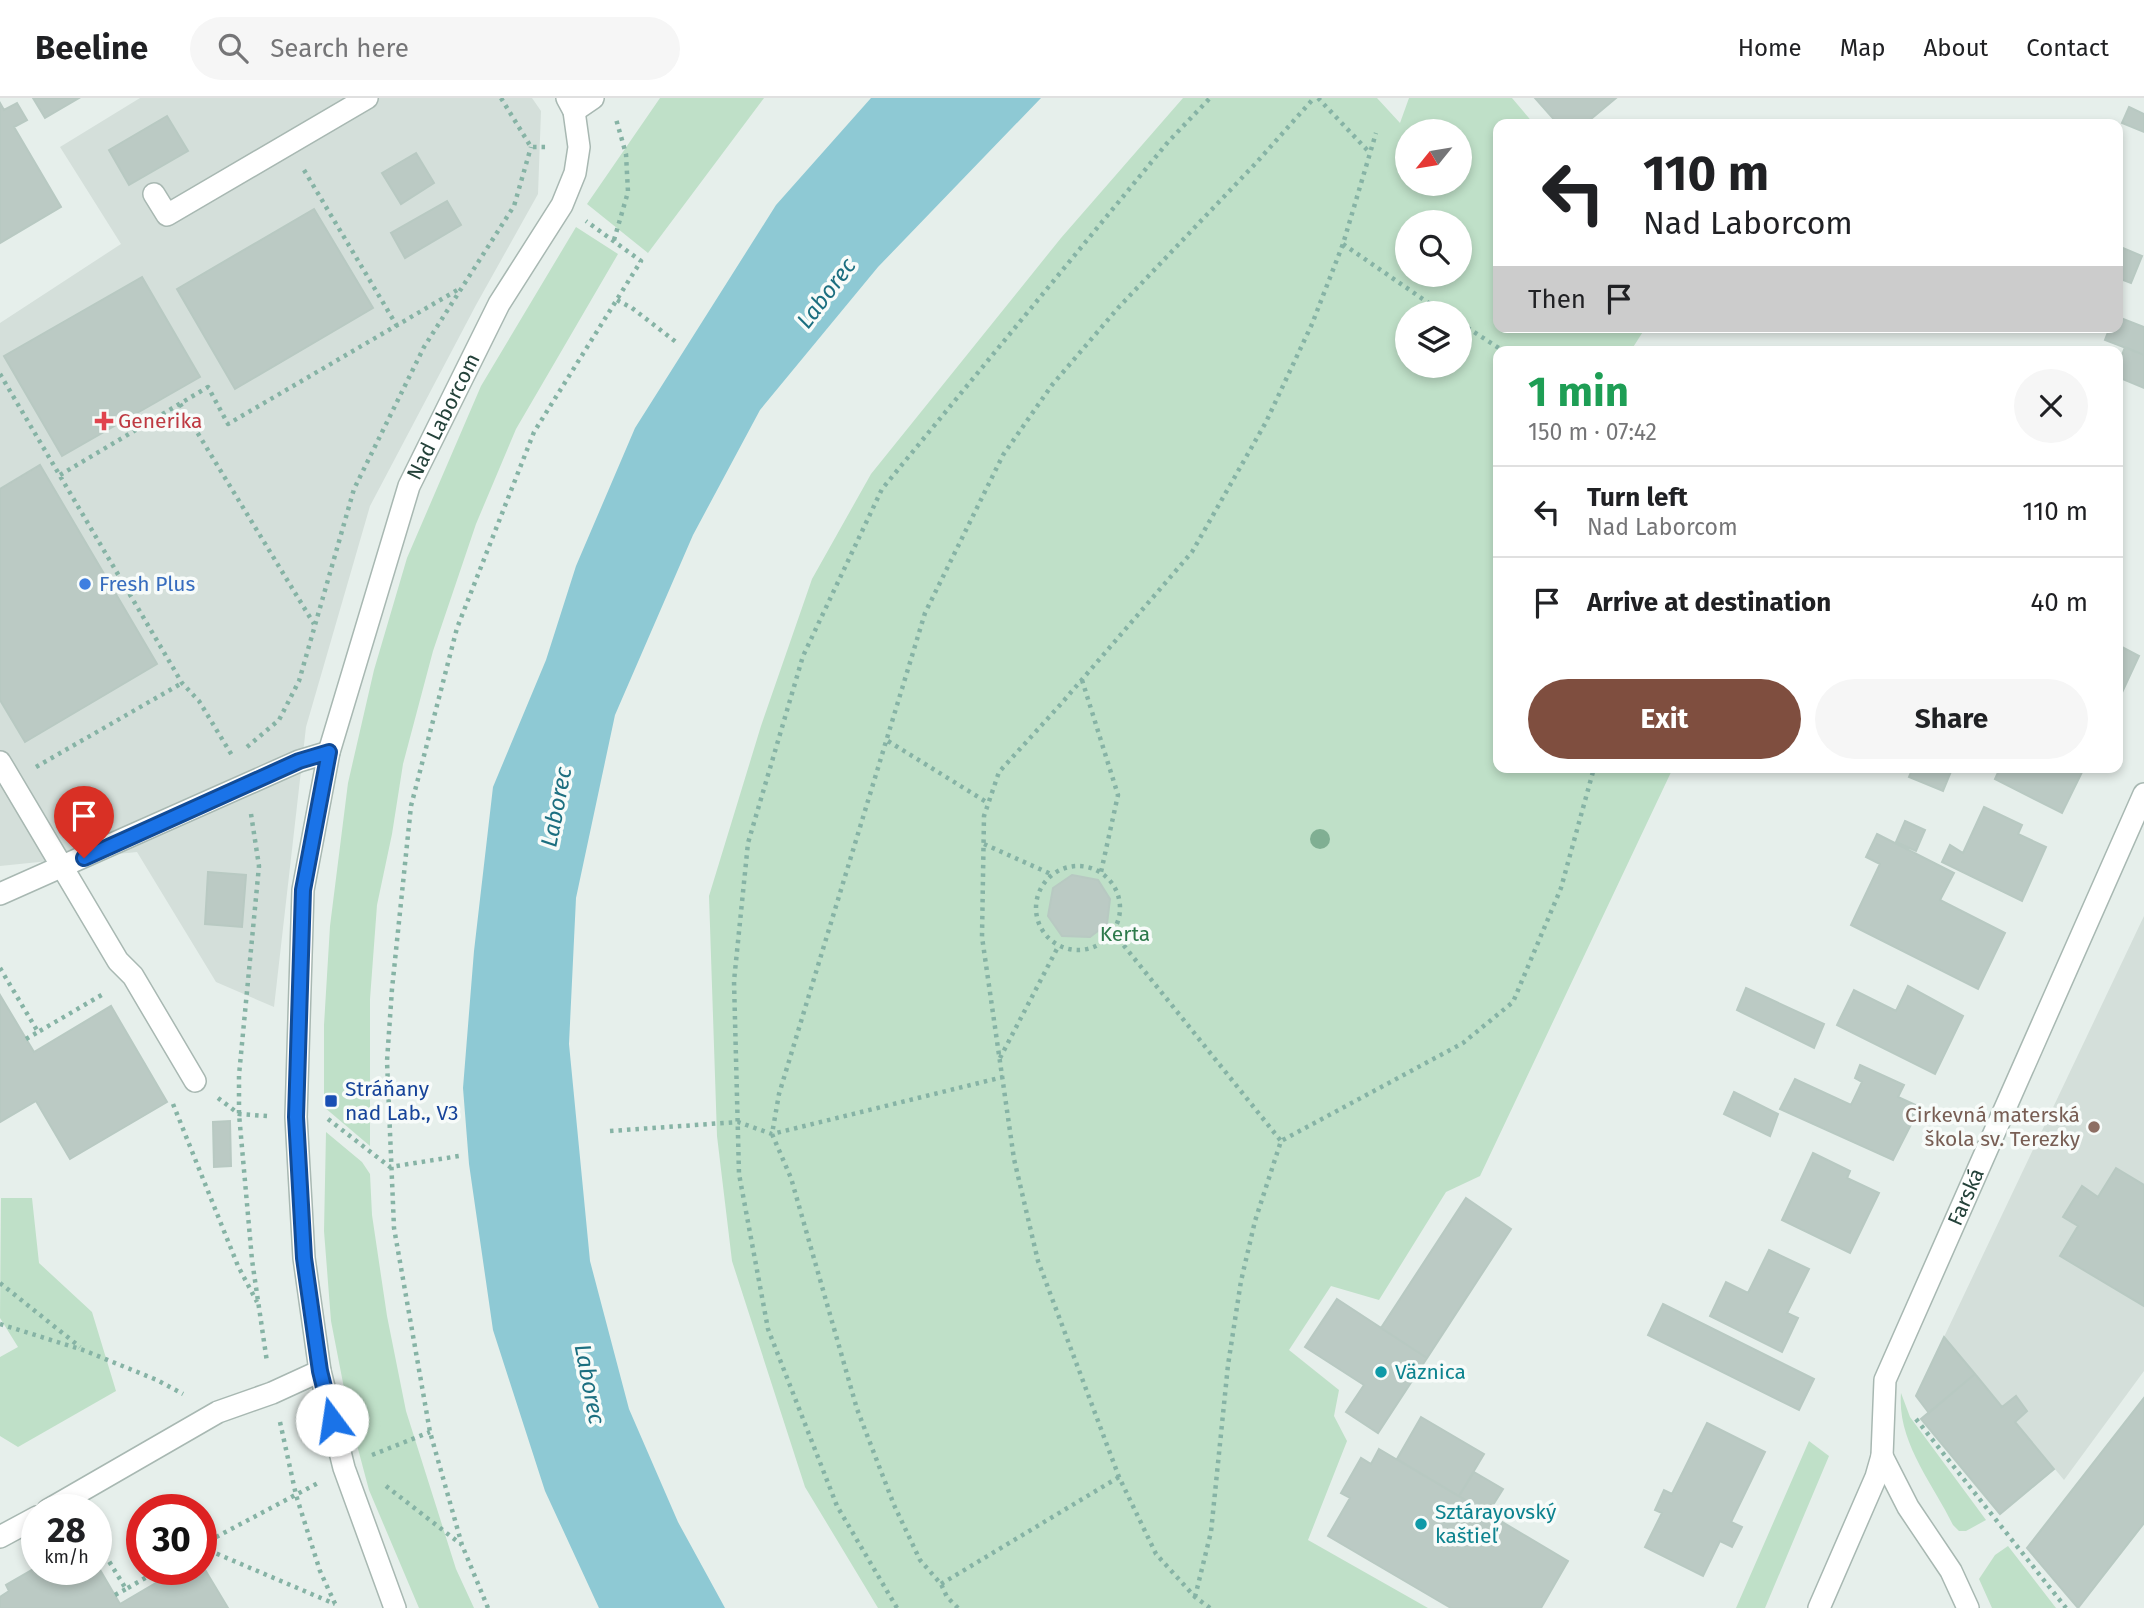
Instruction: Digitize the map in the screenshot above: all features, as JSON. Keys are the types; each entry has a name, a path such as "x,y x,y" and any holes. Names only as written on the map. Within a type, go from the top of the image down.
{"street":[{"path":"154,194 167,215 368,98"},
{"path":"571,105 593,98"},
{"name":"Nad Laborcom","path":"396,1608 344,1468 320,1371 304,1258 297,1156 296,1089 303,890 329,752 409,486 499,304 562,205 575,173 579,147 571,105"},
{"path":"0,894 299,761 329,752"},
{"path":"0,762 60,868 118,961 133,976 195,1081"},
{"name":"Farská","path":"1819,1608 1876,1477 1882,1456 1885,1380 2144,794"},
{"path":"76,1494 218,1412 272,1393 320,1371"},
{"path":"1882,1456 1908,1507 1951,1571 1968,1608"},
{"path":"0,1537 21,1526"}],"path":[{"path":"234,758 278,720 299,681 354,489 424,347 514,206 531,147 501,98"},
{"path":"897,1608 836,1506 768,1329 739,1174 734,981 748,843 803,656 882,489 1168,142 1210,98"},
{"path":"958,1608 920,1560 894,1505 856,1409 790,1178 772,1134 779,1094 925,613 1003,455 1052,385 1118,308 1316,98 1370,153"},
{"path":"613,109 626,154 628,192 614,240"},
{"path":"1210,1608 1195,1597 1156,1554 1119,1477 1038,1261 1014,1159 982,937 984,816 999,772 1192,552 1266,422 1312,324 1343,244 1376,133"},
{"path":"289,144 397,326"},
{"path":"531,147 579,147"},
{"path":"488,1608 463,1545 430,1432 394,1228 387,1061 411,806 457,628 534,432 640,261 562,205"},
{"path":"1343,244 1426,301"},
{"path":"60,475 208,387 228,424 461,288"},
{"path":"617,300 677,342"},
{"path":"1472,331 1496,346"},
{"path":"0,374 182,683 200,701 247,785 259,866 239,1075 240,1151 258,1306 272,1393 286,1441 296,1495 320,1571 336,1606"},
{"path":"180,404 314,624"},
{"path":"1082,679 1118,794 1101,873"},
{"path":"11,781 182,683"},
{"path":"887,740 988,803"},
{"path":"1195,1597 1211,1532 1228,1365 1241,1281 1255,1222 1281,1141 1463,1044 1513,1002 1561,888 1593,773"},
{"path":"984,843 1054,875"},
{"path":"1073,866 1087,867 1101,873 1111,882 1118,894 1120,907 1113,932 1092,948 1079,950 1059,945 1045,933 1038,920 1040,892 1054,875 1073,866"},
{"path":"1113,932 1281,1141"},
{"path":"1000,1058 1059,945"},
{"path":"0,968 38,1032"},
{"path":"26,1039 133,976"},
{"path":"610,1131 738,1122 772,1134 1003,1077"},
{"path":"390,1167 459,1156"},
{"path":"215,1208 238,1266 258,1306"},
{"path":"0,1283 83,1350"},
{"path":"0,1324 83,1350 157,1380 182,1395 192,1390"},
{"path":"1885,1380 2066,1608"},
{"path":"941,1584 1119,1477"},
{"path":"377,1479 463,1545"},
{"path":"217,1554 336,1606"},
{"path":"112,1566 126,1589"},
{"path":"115,1595 133,1585"}],"shaded area":[{"path":"140,98 532,98 541,111 538,194 370,506 306,727 274,1007 216,982 137,852 0,866 0,323 121,244 60,147"},
{"name":"Cirkevná materská škola sv. Terezky","path":"2144,916 2144,1371 2064,1480 1944,1337"}],"green space":[{"path":"660,98 764,98 648,253 587,204"},
{"name":"Kerta","path":"1183,98 1377,98 1396,119 1395,196 1472,196 1472,119 1401,119 1409,98 1512,98 1530,119 1493,119 1493,333 1642,333 1634,346 1493,346 1493,773 1671,773 1480,1176 1446,1192 1379,1300 1331,1286 1289,1350 1339,1390 1334,1416 1347,1441 1308,1540 1428,1608 878,1608 805,1487 732,1261 717,1136 709,896 761,726 812,579 871,474 1061,238"},
{"path":"576,227 618,254 516,429 476,524 433,651 403,764 377,905 370,999 370,1146 324,1107 324,1025 330,926 348,783 374,670 407,558 481,386"},
{"path":"326,1132 362,1162 370,1174 372,1215 387,1316 406,1411 456,1569 474,1608 419,1608 369,1490 350,1419 331,1321 324,1231"},
{"path":"1,1198 32,1198 39,1263 92,1312 116,1391 18,1447 0,1436 0,1357 18,1347 0,1318"},
{"path":"1901,1393 1910,1417 1986,1520 1966,1531 1959,1531 1953,1525 1910,1445 1901,1411"},
{"path":"1809,1441 1829,1456 1765,1608 1736,1608"},
{"path":"2008,1546 2056,1608 1992,1608 1979,1579 1995,1555"}],"water":[{"name":"Laborec","path":"871,98 1041,98 878,267 760,410 693,535 615,715 576,898 569,1044 590,1261 629,1409 678,1522 725,1608 599,1608 545,1491 493,1330 469,1164 463,1088 474,951 493,787 546,660 576,566 635,428 776,205"}],"building":[{"path":"33,98 79,98 45,118"},
{"path":"1535,98 1616,98 1591,119 1554,119"},
{"path":"0,103 4,110 17,103 27,120 14,127 61,207 0,243"},
{"path":"2129,107 2144,114 2144,132 2123,123"},
{"path":"167,116 188,151 129,185 109,150"},
{"path":"416,153 434,183 401,204 382,173"},
{"path":"447,201 461,225 405,258 391,233"},
{"path":"314,209 373,308 235,389 177,289"},
{"path":"2123,248 2142,256 2131,283 2123,280"},
{"path":"142,277 200,377 62,456 4,356"},
{"path":"2123,319 2144,327 2144,355 2123,346 2105,340 2108,333 2123,333"},
{"path":"2125,347 2144,355 2144,388 2123,379"},
{"path":"40,465 157,664 25,742 0,700 0,489"},
{"path":"2123,648 2139,656 2123,690"},
{"path":"1911,773 1950,773 1943,791 1909,777"},
{"path":"1998,773 2082,773 2062,813 1995,779"},
{"path":"1984,807 2022,825 2018,834 2046,847 2022,901 1942,862 1950,845 1963,853"},
{"path":"1905,821 1925,830 1916,851 1896,842"},
{"path":"1877,834 1954,873 1940,900 2005,933 1978,989 1851,925 1880,864 1866,857"},
{"path":"208,872 246,875 242,927 205,924"},
{"path":"1072,875 1098,880 1110,899 1107,924 1090,937 1062,936 1048,916 1053,888"},
{"path":"1908,986 1963,1016 1935,1074 1837,1025 1854,990 1896,1011"},
{"path":"1746,988 1824,1024 1814,1048 1737,1010"},
{"path":"0,995 34,1052 111,1006 167,1102 70,1159 36,1101 0,1122"},
{"path":"1860,1065 1904,1085 1898,1097 1920,1107 1893,1160 1780,1109 1795,1079 1851,1105 1862,1082 1855,1078"},
{"path":"1734,1092 1778,1114 1770,1136 1724,1114"},
{"path":"230,1121 231,1166 214,1167 213,1122"},
{"path":"1813,1153 1850,1171 1847,1178 1879,1193 1850,1253 1782,1220"},
{"path":"2116,1168 2144,1185 2144,1306 2060,1256 2078,1226 2063,1217 2082,1186 2098,1197"},
{"path":"1466,1198 1511,1229 1427,1358 1381,1328"},
{"path":"1769,1250 1809,1269 1787,1313 1798,1318 1782,1352 1710,1316 1726,1282 1748,1293"},
{"name":"Väznica","path":"1337,1299 1427,1358 1378,1433 1346,1412 1364,1385 1305,1347"},
{"path":"1663,1304 1814,1379 1799,1410 1648,1335"},
{"path":"1944,1337 1975,1374 1929,1413 1916,1396"},
{"path":"1975,1374 2002,1407 2016,1396 2027,1411 2015,1422 2054,1469 2000,1514 1921,1419"},
{"path":"2144,1398 2144,1523 2078,1608 2027,1548"},
{"path":"1421,1417 1484,1454 1459,1496 1397,1459"},
{"path":"1707,1423 1765,1452 1731,1522 1742,1527 1732,1547 1720,1541 1703,1576 1645,1547 1662,1513 1655,1510 1664,1490 1672,1494"},
{"name":"Sztárayovský kaštieľ","path":"1379,1449 1568,1561 1541,1608 1451,1608 1328,1536 1350,1498 1341,1493 1361,1458 1371,1464"},
{"path":"1474,1472 1503,1489 1488,1513 1459,1496"},
{"path":"21,1576 21,1585 109,1585 120,1604 152,1585 214,1585 228,1608 0,1608 0,1597 9,1591 6,1585"}],"place":[{"name":"Generika","path":"104,421"},
{"name":"Fresh Plus","path":"85,584"},
{"name":"Stráňany nad Lab., V3","path":"331,1101"},
{"name":"Cirkevná materská škola sv. Terezky","path":"2094,1127"},
{"name":"Väznica","path":"1381,1372"},
{"name":"Sztárayovský kaštieľ","path":"1421,1524"}],"route":[{"path":"84,858 299,761 329,752 303,890 296,1117 304,1258 320,1371 332,1420"}]}
